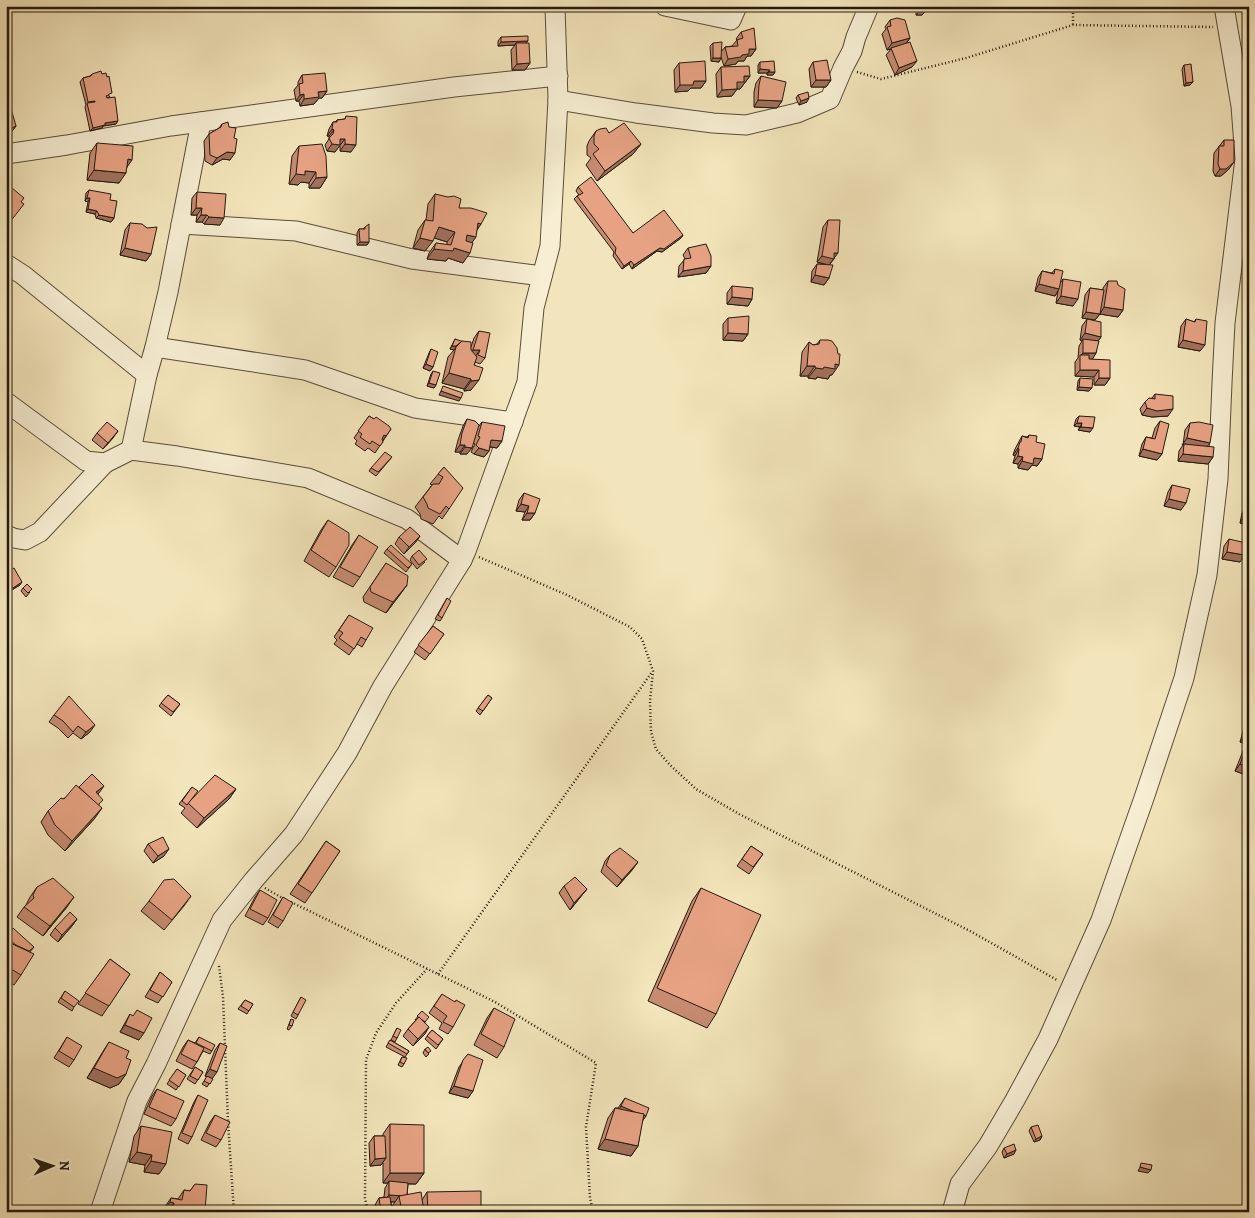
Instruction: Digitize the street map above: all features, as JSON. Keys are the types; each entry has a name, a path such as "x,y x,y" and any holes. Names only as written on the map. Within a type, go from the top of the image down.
{"street":[{"path":"100,1212 137,1101 222,920 294,834 347,753 384,686 464,556 527,382 534,308 550,246 558,100 555,6"},
{"path":"665,6 731,20 737,6"},
{"path":"558,100 636,112 746,125 797,114 830,99 852,52 869,6"},
{"path":"952,1212 960,1184 988,1146 1048,1039 1101,920 1184,678 1207,575 1218,479 1225,323 1245,159 1241,106 1224,6"},
{"path":"6,154 171,126 454,87 558,76"},
{"path":"131,450 168,292 201,122"},
{"path":"181,224 296,231 412,259 542,276"},
{"path":"6,264 23,274 148,375"},
{"path":"155,347 305,370 415,408 513,422"},
{"path":"8,408 86,461 105,463"},
{"path":"6,535 26,540 40,532 105,463 131,450 308,478 407,519 464,556"}],"path":[{"path":"1073,6 1073,25"},
{"path":"843,68 881,79 966,58 1073,25 1227,27"},
{"path":"464,556 567,594 630,627 642,639 653,671 650,701 651,732 656,749 696,789 739,814 970,931 1070,987"},
{"path":"438,975 653,671"},
{"path":"253,882 305,910 494,1002 596,1063 586,1127 590,1198 593,1212"},
{"path":"214,937 223,997 234,1212"},
{"path":"368,1212 365,1198 366,1060 376,1033 396,1003 426,969"}],"building":[{"path":"919,6 925,6 925,12 919,12"},
{"path":"897,18 905,20 910,38 892,43 887,27 891,26 890,20"},
{"path":"754,28 756,49 749,49 749,54 742,55 741,57 728,59 725,47 738,46 737,40 743,38 741,32"},
{"path":"528,36 528,41 501,42 501,37"},
{"path":"722,42 721,58 713,58 713,43"},
{"path":"910,42 917,61 899,68 891,48"},
{"path":"516,43 529,43 530,63 517,64"},
{"path":"827,60 831,80 816,80 813,62"},
{"path":"705,61 706,81 694,81 693,85 680,85 679,63"},
{"path":"774,61 775,72 760,69 760,62"},
{"path":"1191,64 1193,82 1186,83 1184,65"},
{"path":"749,66 750,76 744,76 744,82 737,82 737,89 722,90 721,67"},
{"path":"101,71 102,74 106,73 107,77 109,76 112,93 106,96 107,98 115,97 118,121 105,123 105,125 93,128 87,103 95,101 88,102 83,78"},
{"path":"325,73 327,91 318,92 319,97 304,99 304,94 300,95 299,84 303,83 302,75"},
{"path":"761,76 786,82 782,101 758,100"},
{"path":"808,92 809,98 801,101 798,95"},
{"path":"10,105 16,126 8,128 6,106"},
{"path":"346,116 357,117 356,145 345,144 345,139 340,139 340,145 332,144 329,138 334,130 332,129 333,122 345,119"},
{"path":"228,122 229,127 236,128 234,138 237,139 235,153 227,152 217,158 210,155 209,134 221,127 222,124"},
{"path":"624,123 641,144 605,171 593,154 599,149 594,144 594,136 596,131 600,129 606,128 609,133"},
{"path":"1224,140 1234,140 1234,162 1226,169 1220,169 1218,164 1219,146 1224,146"},
{"path":"97,143 133,146 132,160 128,159 126,173 94,170"},
{"path":"322,144 326,156 327,177 316,178 316,172 305,171 305,175 296,174 299,146"},
{"path":"591,177 633,233 664,210 683,235 664,249 660,248 634,265 631,261 624,266 615,253 616,248 577,196 583,193 578,187"},
{"path":"6,183 24,198 21,202 24,204 6,227"},
{"path":"89,190 111,194 110,200 117,201 114,218 99,215 97,211 88,209 90,198 87,198"},
{"path":"197,192 226,194 224,218 201,215 202,208 196,208"},
{"path":"435,194 448,197 454,196 461,199 459,208 471,208 487,213 481,224 478,223 476,237 467,235 466,241 473,243 470,253 454,248 453,251 434,249 436,243 451,245 455,232 439,227 433,241 420,238 425,220 433,221"},
{"path":"828,220 840,220 838,253 834,253 834,259 822,256"},
{"path":"130,223 142,224 147,228 157,227 151,254 125,248"},
{"path":"369,224 369,242 360,242 359,229 365,229"},
{"path":"706,244 711,256 711,266 683,271 684,259 691,258 688,248"},
{"path":"817,264 833,265 829,278 815,275"},
{"path":"1055,269 1063,271 1059,289 1039,284 1042,271 1054,274"},
{"path":"1063,279 1081,282 1078,299 1061,296"},
{"path":"1108,281 1117,281 1118,285 1125,289 1123,310 1104,307"},
{"path":"732,286 753,288 752,299 732,297"},
{"path":"1090,288 1104,290 1100,314 1086,312"},
{"path":"749,316 748,334 728,333 728,318"},
{"path":"1087,319 1101,322 1101,337 1085,333"},
{"path":"1186,319 1195,322 1196,319 1207,321 1205,345 1183,340"},
{"path":"479,331 490,333 485,358 478,355 480,350 473,350"},
{"path":"455,339 462,341 456,346 452,346"},
{"path":"1083,339 1099,341 1096,353 1083,353"},
{"path":"820,340 832,341 837,348 838,354 840,354 839,365 835,364 835,369 807,366 809,342 813,345 819,344"},
{"path":"462,341 471,342 471,350 477,357 474,365 483,368 479,380 471,381 471,379 449,373 456,347"},
{"path":"431,349 438,352 433,367 426,364"},
{"path":"1080,355 1089,355 1089,359 1110,360 1110,378 1099,378 1099,370 1080,370"},
{"path":"433,371 440,373 436,385 429,383"},
{"path":"1080,378 1093,379 1092,388 1079,387"},
{"path":"443,386 463,393 461,398 441,391"},
{"path":"1155,394 1173,396 1173,409 1157,411 1147,408 1145,402 1149,398 1155,399"},
{"path":"369,416 374,419 376,417 391,429 386,436 384,435 380,446 372,441 370,444 360,437 362,434 358,431"},
{"path":"1079,416 1095,417 1093,428 1081,427 1082,423 1077,423"},
{"path":"467,419 475,421 479,425 472,448 460,445"},
{"path":"1160,421 1169,424 1162,454 1143,449 1146,437 1155,439"},
{"path":"107,422 118,431 108,443 97,433"},
{"path":"482,422 505,426 502,441 491,440 489,451 476,445 480,437 478,436"},
{"path":"1199,422 1213,425 1210,443 1187,438 1190,423"},
{"path":"1029,435 1037,436 1036,442 1045,444 1042,459 1034,458 1033,464 1022,461 1023,457 1018,456 1018,448 1022,436 1028,438"},
{"path":"1184,444 1214,447 1213,457 1183,454"},
{"path":"385,452 392,457 378,472 371,468"},
{"path":"444,467 463,488 449,509 446,506 440,514 428,508 423,497 433,484 439,484 443,477 438,474"},
{"path":"1172,485 1190,489 1186,503 1169,499"},
{"path":"524,493 540,499 535,513 527,513 529,506 521,504"},
{"path":"1244,510 1249,511 1249,521 1242,519"},
{"path":"328,520 349,533 349,545 336,567 311,550"},
{"path":"410,527 420,536 409,547 399,537"},
{"path":"359,535 378,547 360,577 340,567"},
{"path":"1229,539 1246,543 1245,555 1227,552"},
{"path":"391,545 412,564 408,568 387,549"},
{"path":"6,548 11,559 6,564"},
{"path":"419,550 427,559 419,565 412,556"},
{"path":"386,563 408,576 407,585 393,602 371,592 370,587"},
{"path":"14,568 22,582 13,588 6,577 6,573"},
{"path":"27,584 32,589 28,593 23,588"},
{"path":"447,598 451,601 442,618 438,615"},
{"path":"6,602 11,606 6,610"},
{"path":"349,615 373,628 366,640 361,637 354,649 339,638 343,633 339,630"},
{"path":"433,626 444,634 430,654 418,645"},
{"path":"168,695 180,704 173,712 161,703"},
{"path":"488,695 492,698 483,711 478,708"},
{"path":"69,696 95,725 86,732 78,726 73,732 63,721 54,715"},
{"path":"1245,728 1249,729 1249,740 1243,738"},
{"path":"1245,751 1249,752 1249,768 1240,764"},
{"path":"92,774 104,786 96,792 103,800 98,805 79,787"},
{"path":"215,775 236,789 204,818 188,803"},
{"path":"76,785 102,808 72,841 55,825 48,811 61,798 64,799"},
{"path":"192,787 198,791 187,805 182,801"},
{"path":"163,837 169,849 158,856 148,844"},
{"path":"326,841 340,851 312,893 298,884"},
{"path":"751,846 763,854 753,867 742,859"},
{"path":"620,848 638,862 622,880 606,865 610,855"},
{"path":"575,877 587,889 574,903 564,886"},
{"path":"53,878 74,897 50,926 24,907 34,898 33,895 37,887"},
{"path":"174,879 191,896 172,920 149,901 164,880"},
{"path":"701,888 761,915 716,1014 657,988"},
{"path":"260,890 277,900 268,918 250,909"},
{"path":"283,897 293,903 283,921 273,915"},
{"path":"70,912 77,919 62,935 55,928"},
{"path":"13,928 34,947 29,951 16,945 6,937"},
{"path":"6,941 34,954 21,975 6,966"},
{"path":"110,959 130,974 109,1006 85,993"},
{"path":"160,972 172,982 163,997 150,990"},
{"path":"65,991 79,1001 74,1007 61,998"},
{"path":"442,994 455,1002 456,1000 465,1005 453,1027 443,1022 447,1016 434,1006"},
{"path":"301,997 306,1000 298,1015 293,1012"},
{"path":"245,1000 253,1004 249,1011 241,1006"},
{"path":"494,1008 515,1019 504,1047 481,1034"},
{"path":"137,1010 152,1018 144,1033 125,1025 130,1014 133,1016"},
{"path":"422,1011 429,1017 425,1022 417,1016"},
{"path":"419,1017 429,1027 418,1039 408,1029"},
{"path":"291,1019 294,1020 292,1026 289,1025"},
{"path":"397,1028 401,1030 397,1038 393,1036"},
{"path":"432,1030 443,1039 438,1045 427,1036"},
{"path":"67,1037 82,1046 74,1060 59,1051"},
{"path":"199,1037 215,1045 212,1051 196,1043"},
{"path":"188,1040 204,1048 197,1062 181,1054"},
{"path":"390,1040 409,1051 407,1054 388,1043"},
{"path":"109,1042 129,1051 126,1058 131,1060 126,1074 117,1078 94,1068"},
{"path":"220,1043 227,1046 217,1072 210,1069"},
{"path":"428,1047 431,1051 428,1053 425,1049"},
{"path":"468,1054 483,1060 473,1091 454,1086 463,1060"},
{"path":"402,1057 407,1058 404,1064 400,1062"},
{"path":"195,1067 203,1072 198,1080 190,1076"},
{"path":"177,1069 186,1075 179,1087 169,1080"},
{"path":"207,1076 213,1079 210,1084 204,1081"},
{"path":"157,1089 184,1101 176,1119 149,1107"},
{"path":"198,1095 208,1100 192,1137 182,1133"},
{"path":"625,1098 649,1108 646,1116 621,1106"},
{"path":"615,1108 644,1114 638,1146 605,1139"},
{"path":"215,1115 230,1122 221,1140 206,1133"},
{"path":"390,1124 424,1125 424,1173 390,1173"},
{"path":"1038,1125 1042,1136 1036,1139 1031,1127"},
{"path":"141,1126 172,1132 166,1164 151,1161 152,1155 137,1152"},
{"path":"374,1136 385,1136 386,1158 375,1159"},
{"path":"1014,1144 1016,1150 1007,1154 1004,1148"},
{"path":"1141,1163 1152,1165 1151,1170 1140,1167"},
{"path":"389,1181 408,1183 407,1195 389,1195"},
{"path":"195,1184 207,1185 205,1211 172,1212 174,1203 170,1202 171,1198 182,1200 184,1190 190,1191"},
{"path":"481,1191 481,1212 428,1212 427,1192"},
{"path":"421,1192 424,1212 402,1212 399,1196"},
{"path":"390,1197 392,1212 381,1212 379,1198"}]}
